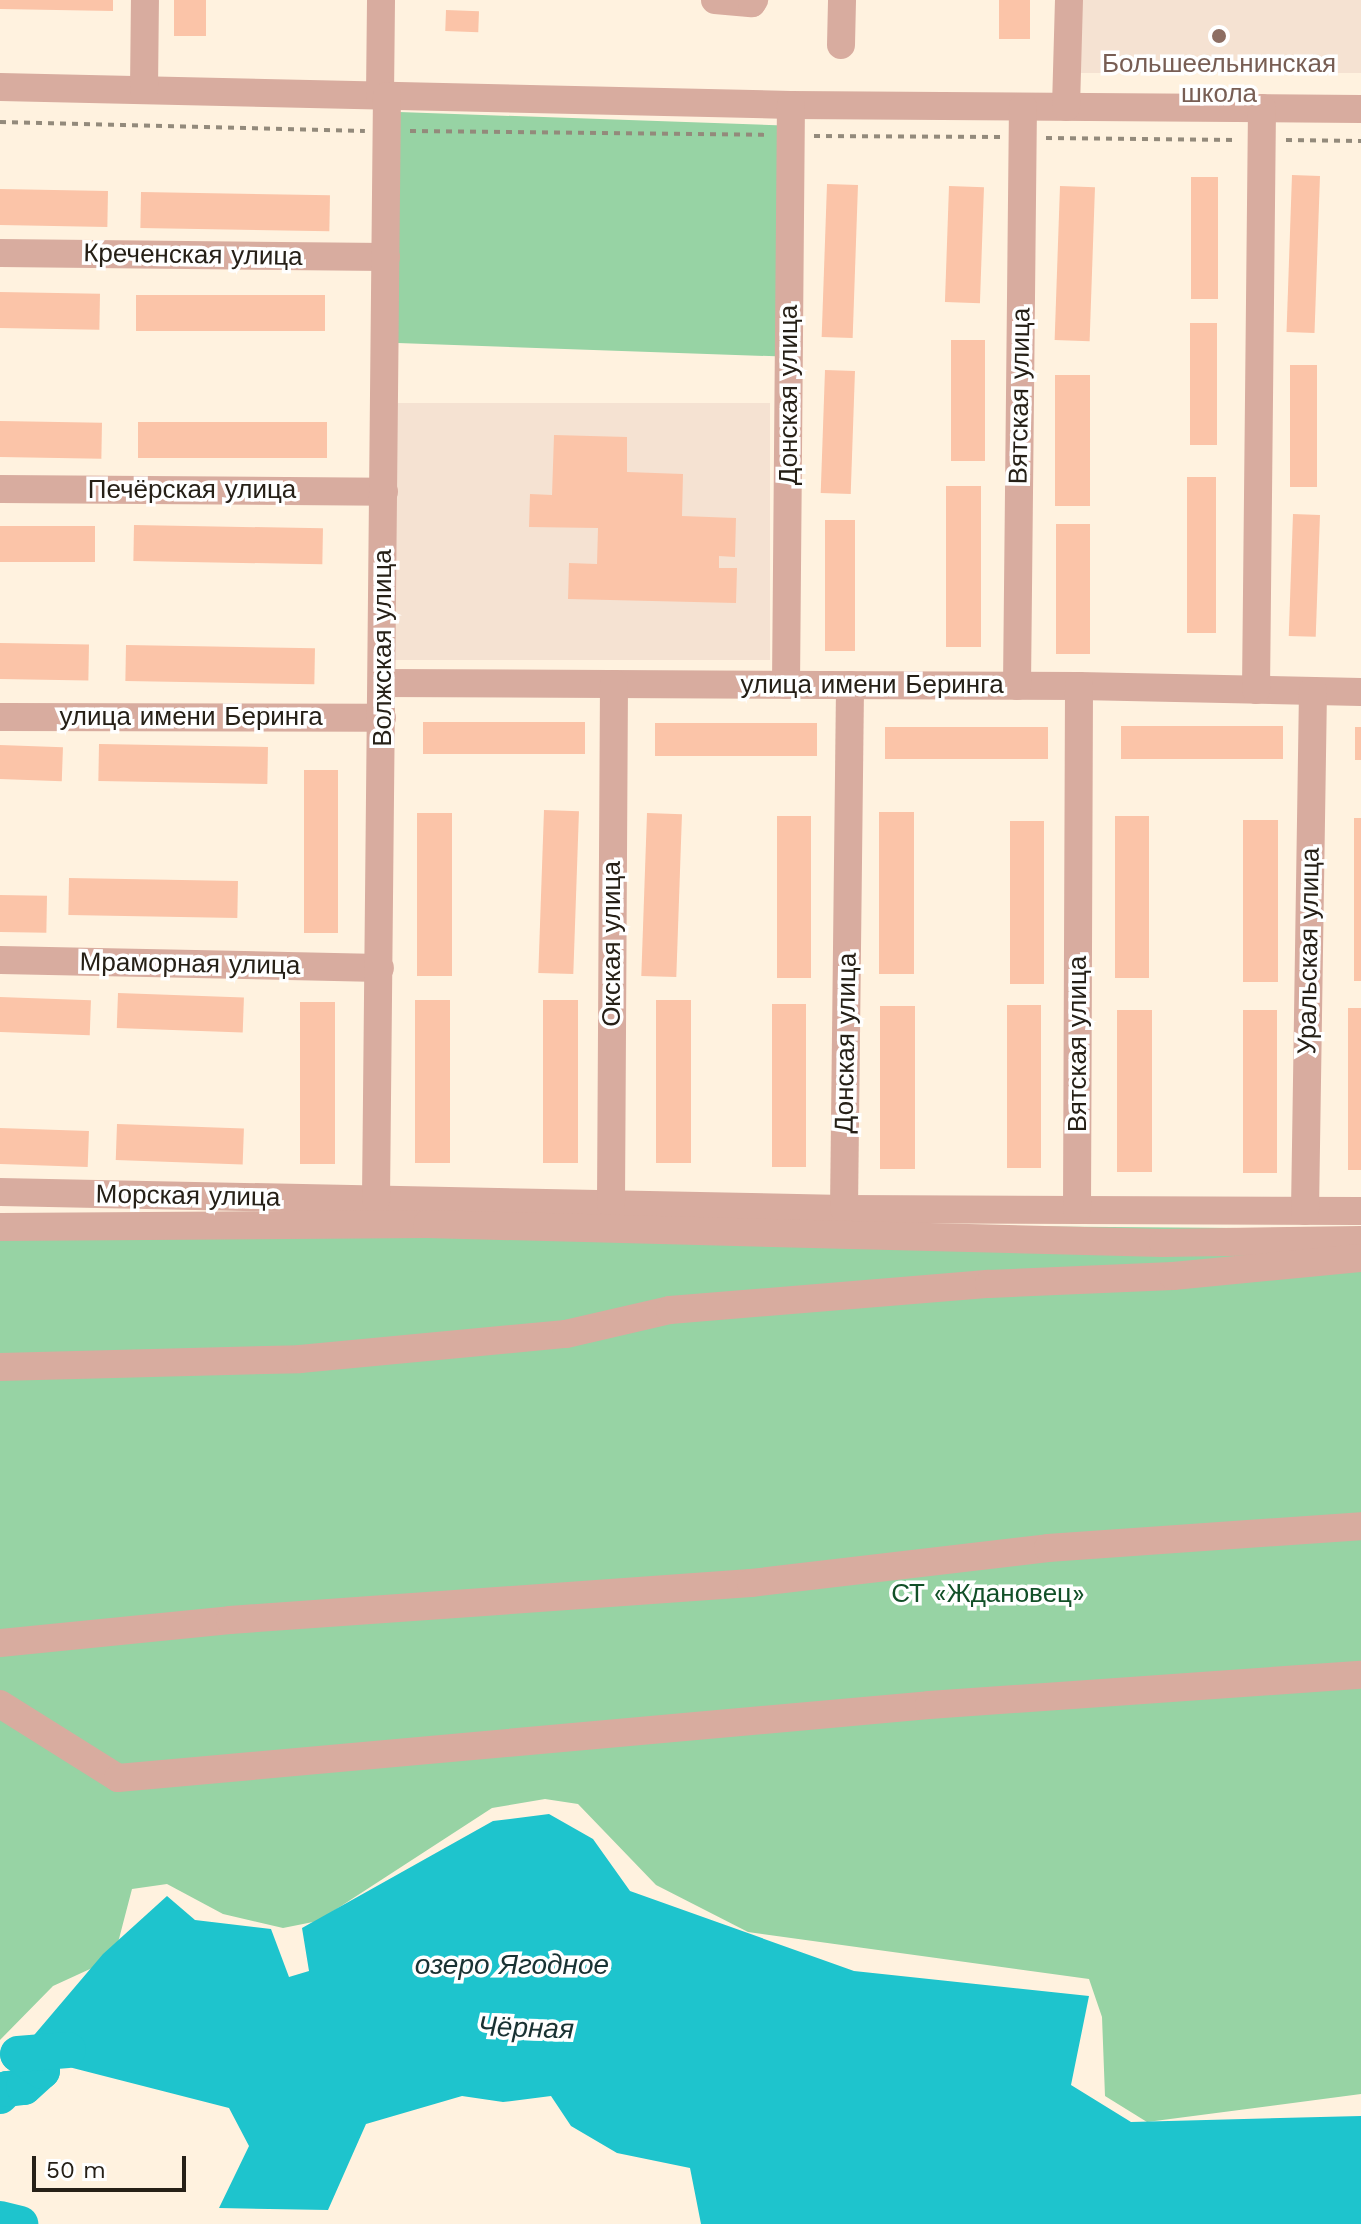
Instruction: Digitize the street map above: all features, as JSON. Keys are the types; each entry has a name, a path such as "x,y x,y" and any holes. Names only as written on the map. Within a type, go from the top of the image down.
{"street":[{"path":"144,90 145,0"},
{"name":"Волжская улица","path":"376,1199 387,131 381,0"},
{"path":"715,0 752,3 754,0"},
{"path":"841,45 842,0"},
{"path":"1066,107 1069,0"},
{"path":"0,87 791,105 1361,109"},
{"name":"Донская улица","path":"786,685 791,105"},
{"name":"Вятская улица","path":"1017,686 1023,107"},
{"path":"1256,690 1262,108"},
{"name":"Креченская улица","path":"0,253 386,257"},
{"name":"Печёрская улица","path":"0,489 384,492"},
{"name":"улица имени Беринга","path":"383,683 1079,686 1361,692"},
{"name":"Окская улица","path":"611,1204 614,684"},
{"name":"Донская улица","path":"844,1209 850,685"},
{"name":"Вятская улица","path":"1077,1210 1079,686"},
{"name":"Уральская улица","path":"1305,1211 1313,691"},
{"name":"улица имени Беринга","path":"0,717 382,718"},
{"name":"Мраморная улица","path":"0,960 380,968"},
{"name":"Морская улица","path":"0,1192 844,1209 1361,1211"},
{"path":"0,1227 427,1224 1163,1243 1361,1240"},
{"path":"0,1367 300,1359 566,1334 670,1310 989,1284 1173,1276 1361,1258"},
{"path":"0,1643 230,1620 751,1583 1048,1548 1361,1526"},
{"path":"0,1704 118,1778 929,1705 1361,1675"}],"path":[{"path":"0,122 387,131 1361,141"}],"shaded area":[{"name":"Большеельнинская школа","path":"1079,0 1361,0 1361,73 1079,73"},
{"path":"395,403 770,403 770,660 395,660"}],"green space":[{"path":"399,112 784,125 776,356 391,343"},
{"name":"СТ «Ждановец»","path":"0,1218 1361,1229 1361,2094 1147,2122 1105,2096 1102,2017 1089,1979 748,1932 656,1885 578,1804 545,1799 492,1808 318,1921 283,1928 223,1914 167,1884 132,1889 114,1958 53,1986 0,2040"}],"water":[{"name":"озеро Ягодное","path":"549,1814 593,1839 630,1891 854,1971 1089,1996 1071,2085 1131,2122 1361,2116 1361,2224 701,2224 690,2168 617,2153 571,2126 551,2096 503,2102 462,2096 366,2124 328,2210 219,2208 249,2146 229,2108 18,2054 103,1954 167,1896 195,1920 271,1929 289,1977 309,1971 302,1928 493,1821"}],"building":[{"path":"0,0 113,0 113,11 0,9"},
{"path":"174,0 206,0 206,36 174,36"},
{"path":"999,0 1030,0 1030,39 999,39"},
{"path":"446,10 479,11 478,32 445,31"},
{"path":"1292,175 1320,176 1315,333 1287,332"},
{"path":"1191,177 1218,177 1218,299 1191,299"},
{"path":"827,184 858,185 853,338 822,337"},
{"path":"949,186 984,187 980,303 945,302"},
{"path":"1060,186 1095,187 1090,341 1055,340"},
{"path":"0,189 108,191 107,227 0,225"},
{"path":"141,192 330,195 329,231 140,228"},
{"path":"0,292 100,294 99,330 0,328"},
{"path":"136,295 325,295 325,331 136,331"},
{"path":"1190,323 1217,323 1217,445 1190,445"},
{"path":"951,340 985,340 985,461 951,461"},
{"path":"1290,365 1317,365 1317,487 1290,487"},
{"path":"825,370 855,371 851,494 821,493"},
{"path":"1055,375 1090,375 1090,506 1055,506"},
{"path":"0,421 102,423 101,459 0,457"},
{"path":"138,422 327,422 327,458 138,458"},
{"path":"554,435 627,437 627,472 683,474 682,516 736,518 735,557 719,556 719,568 737,568 736,603 568,599 569,563 597,564 598,528 529,527 530,494 552,495"},
{"path":"1187,477 1216,477 1216,633 1187,633"},
{"path":"946,486 981,486 981,647 946,647"},
{"path":"1293,514 1320,515 1316,637 1289,636"},
{"path":"825,520 855,520 855,651 825,651"},
{"path":"1056,524 1090,524 1090,654 1056,654"},
{"path":"134,525 323,528 322,564 133,561"},
{"path":"0,526 95,526 95,562 0,562"},
{"path":"0,643 89,645 88,681 0,679"},
{"path":"126,645 315,648 314,684 125,681"},
{"path":"423,722 585,722 585,754 423,754"},
{"path":"655,723 817,723 817,756 655,756"},
{"path":"1121,726 1283,726 1283,759 1121,759"},
{"path":"885,727 1048,727 1048,759 885,759"},
{"path":"1355,727 1361,727 1361,760 1355,760"},
{"path":"99,744 268,747 267,784 98,781"},
{"path":"0,745 63,747 62,781 0,779"},
{"path":"304,770 338,770 338,933 304,933"},
{"path":"544,810 579,811 573,974 538,973"},
{"path":"879,812 914,812 914,974 879,974"},
{"path":"417,813 452,813 452,976 417,976"},
{"path":"647,813 682,814 676,977 641,976"},
{"path":"777,816 811,816 811,978 777,978"},
{"path":"1115,816 1149,816 1149,978 1115,978"},
{"path":"1354,818 1361,818 1361,981 1354,981"},
{"path":"1243,820 1278,820 1278,982 1243,982"},
{"path":"1010,821 1044,821 1044,984 1010,984"},
{"path":"69,878 238,881 237,918 68,915"},
{"path":"0,895 47,896 46,933 0,932"},
{"path":"118,993 244,997 243,1032 117,1028"},
{"path":"0,997 91,1000 90,1035 0,1032"},
{"path":"415,1000 450,1000 450,1163 415,1163"},
{"path":"543,1000 578,1000 578,1163 543,1163"},
{"path":"656,1000 691,1000 691,1163 656,1163"},
{"path":"300,1002 335,1002 335,1164 300,1164"},
{"path":"772,1004 806,1004 806,1167 772,1167"},
{"path":"1007,1005 1041,1005 1041,1168 1007,1168"},
{"path":"880,1006 915,1006 915,1169 880,1169"},
{"path":"1348,1008 1361,1008 1361,1170 1348,1170"},
{"path":"1117,1010 1152,1010 1152,1172 1117,1172"},
{"path":"1243,1010 1277,1010 1277,1173 1243,1173"},
{"path":"117,1124 244,1128 243,1164 116,1160"},
{"path":"0,1128 89,1131 88,1167 0,1164"}],"waterway":[{"name":"Чёрная","path":"0,2096 7,2089 24,2087 42,2071 18,2054 68,2050"},
{"name":"Чёрная","path":"0,2219 20,2224"}],"place":[{"name":"Большеельнинская школа","path":"1219,36"}]}
